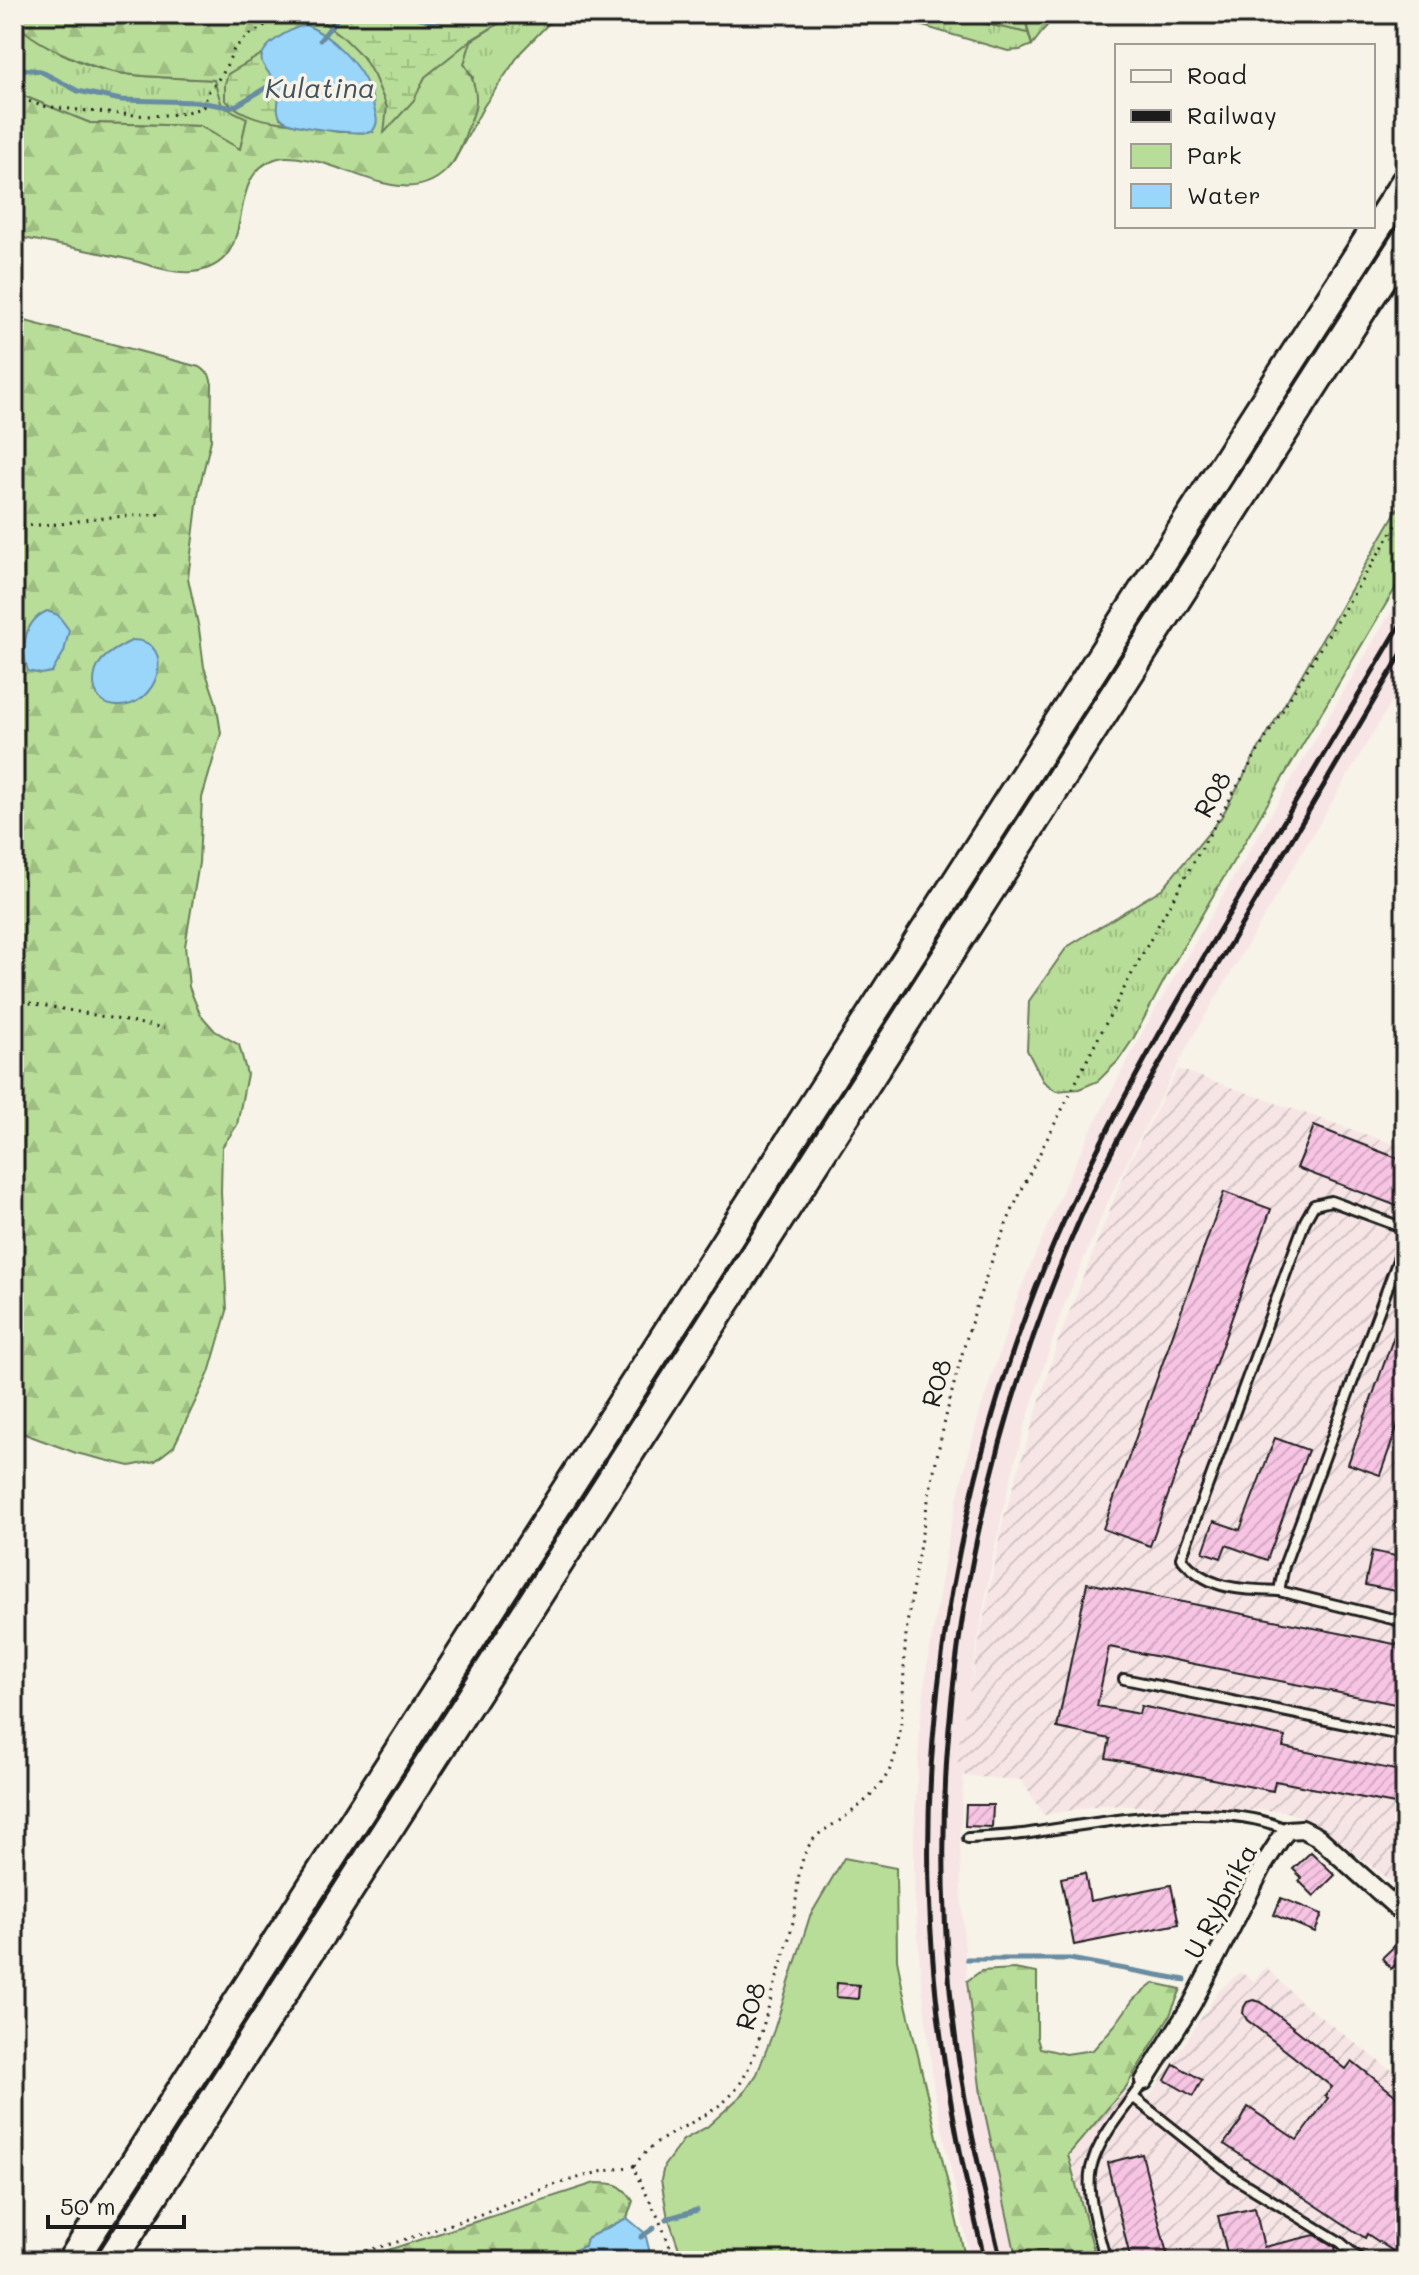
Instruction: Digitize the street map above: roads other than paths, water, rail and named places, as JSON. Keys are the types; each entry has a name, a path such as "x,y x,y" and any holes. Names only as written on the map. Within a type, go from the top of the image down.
{"highway":[{"path":"72,2261 1405,183"},
{"path":"111,2261 1405,242"},
{"path":"121,2261 193,2134"}],"street":[{"name":"U Rybníka","path":"1144,2081 1192,2004 1263,1866 1288,1830 1302,1829 1318,1837 1405,1915"}],"lane":[{"path":"1405,1230 1331,1201 1314,1205 1305,1221 1181,1558 1193,1572 1212,1583 1279,1591 1405,1622"},
{"path":"1279,1591 1284,1566 1405,1241"},
{"path":"1124,1679 1405,1736"},
{"path":"968,1838 1027,1834 1124,1818 1167,1816 1247,1819 1288,1830"},
{"path":"1106,2261 1092,2213 1090,2171 1098,2147 1144,2081"},
{"path":"1133,2097 1235,2178 1340,2242 1362,2261"}],"water":[{"name":"Kulatina","path":"306,25 343,51 365,79 377,118 372,132 310,128 287,122 279,115 278,89 262,62 262,56 277,38"},
{"path":"47,611 58,615 69,630 64,652 52,672 41,674 28,671 24,645 33,622"},
{"path":"133,640 147,643 155,651 159,662 152,686 143,697 131,704 117,706 102,701 94,682 98,667 109,654"},
{"path":"627,2218 645,2233 652,2261 547,2261 585,2246 587,2238"}],"waterway":[{"path":"320,40 341,14"},
{"path":"406,14 432,21 470,14"},
{"path":"14,68 40,71 78,91 121,100 198,102 229,107 279,80"},
{"path":"967,1959 1070,1959 1185,1980"},
{"path":"666,2219 697,2210"},
{"path":"641,2237 654,2228"}],"railway":[{"path":"985,2261 945,2066 935,1988 929,1859 931,1769 939,1678 971,1497 1023,1324 1055,1241 1094,1157 1182,994 1405,617"},
{"path":"1001,2261 977,2160 958,2058 950,1989 944,1880 946,1771 956,1662 974,1554 999,1447 1031,1342 1071,1240 1117,1141 1167,1050 1405,648"}]}
